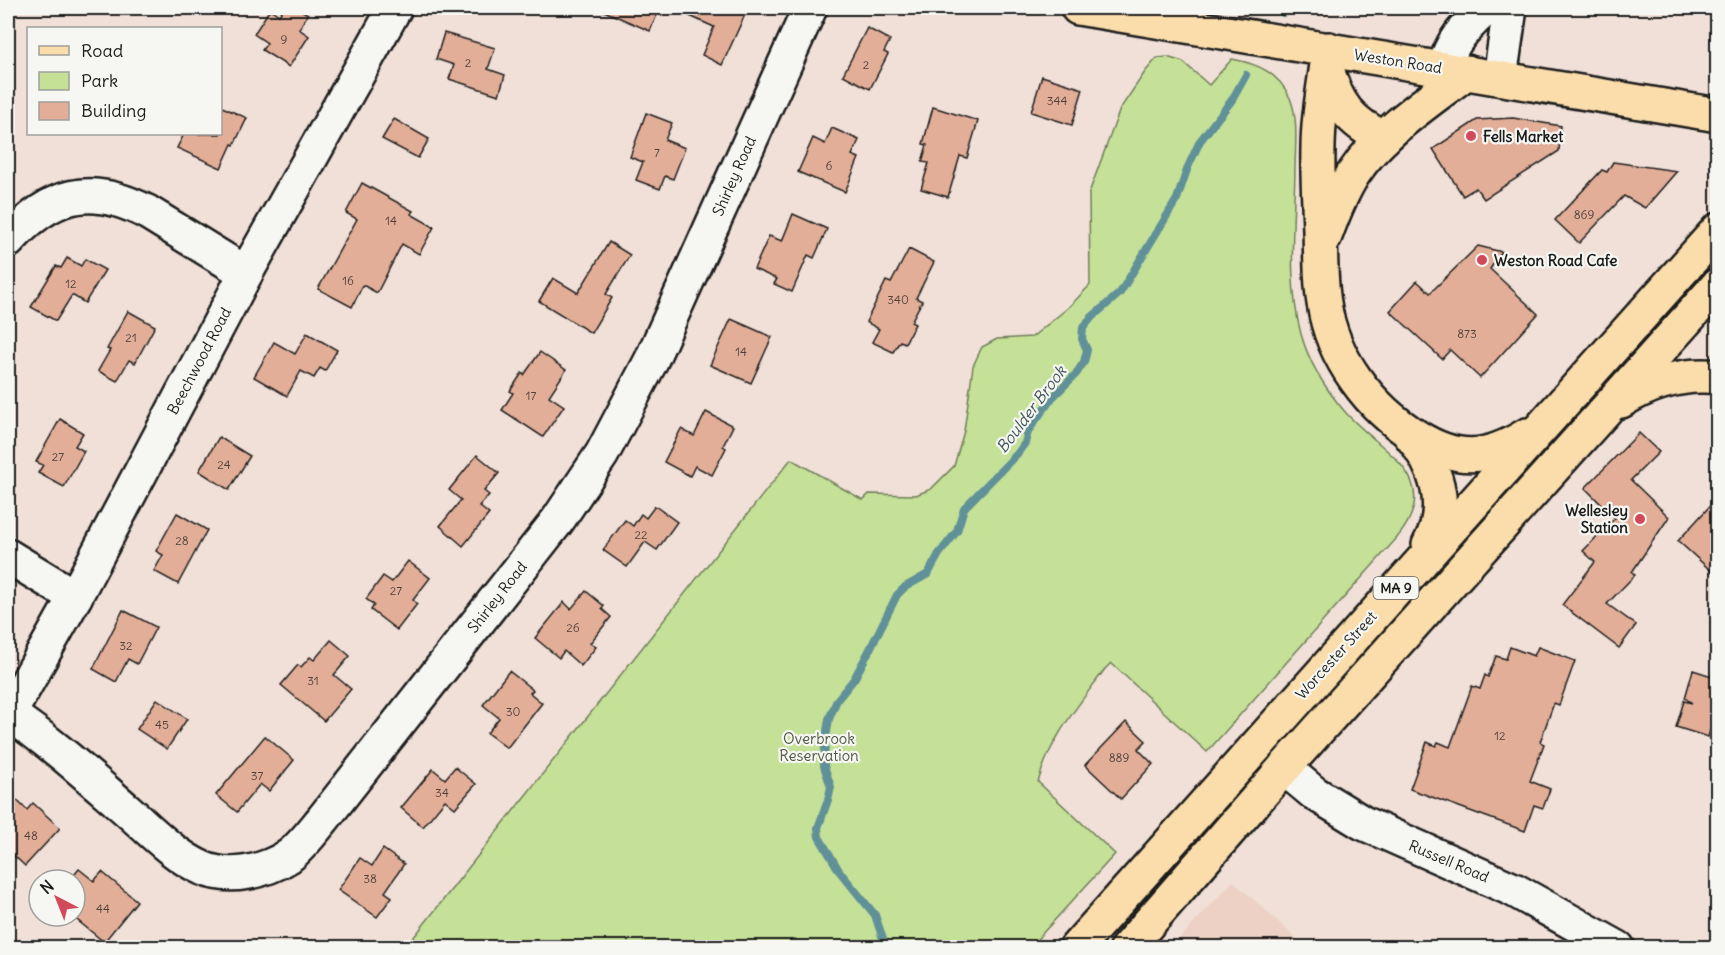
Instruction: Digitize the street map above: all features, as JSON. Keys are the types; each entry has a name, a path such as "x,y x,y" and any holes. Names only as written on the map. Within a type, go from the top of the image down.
{"main road":[{"name":"Weston Road","path":"1078,8 1328,58 1456,70 1718,115"},
{"path":"1328,58 1339,98 1351,118 1362,127 1384,138"},
{"path":"1328,58 1318,140 1321,282 1325,313 1340,355 1362,388 1408,432 1430,463 1441,505 1436,531 1419,562"},
{"path":"1321,249 1342,192 1360,164 1456,70"},
{"name":"Worcester Street","path":"1076,948 1718,230"},
{"name":"MA 9","path":"1127,948 1284,768 1718,285"},
{"path":"1602,414 1625,399 1663,382 1689,377 1718,377"},
{"path":"1408,432 1434,447 1451,453 1476,455 1494,452 1512,444 1549,418"}],"street":[{"name":"Beechwood Road","path":"8,715 75,597 246,273 395,8"},
{"name":"Shirley Road","path":"8,715 59,750 164,842 202,868 225,874 248,873 271,866 290,855 323,819 558,520 602,454 651,361 810,8"},
{"path":"1456,70 1450,49 1456,38 1486,8"},
{"path":"1500,78 1510,8"},
{"path":"8,241 21,225 39,211 59,200 81,196 106,196 132,204 147,212 246,273"},
{"path":"8,556 75,597"},
{"name":"Russell Road","path":"1284,768 1314,793 1363,823 1514,890 1618,948"}],"shaded area":[{"path":"1233,881 1306,947 1172,947"}],"green space":[{"name":"Overbrook Reservation","path":"1167,57 1183,62 1209,85 1232,59 1259,67 1280,82 1290,98 1295,115 1296,134 1293,273 1301,334 1319,376 1332,395 1346,413 1404,468 1412,483 1415,499 1410,518 1396,539 1207,752 1111,663 1105,669 1058,736 1038,782 1115,854 1030,947 406,947 791,459 863,500 869,494 916,495 931,489 954,466 964,431 973,366 982,347 997,339 1032,337 1069,307 1090,285 1089,193 1120,109 1157,58"}],"building":[{"path":"284,8 297,8 308,14 299,29 309,36 289,67 262,50 267,43 254,34 270,9 279,15"},
{"path":"597,8 660,8 650,31"},
{"path":"672,8 748,8 722,65 702,55 714,27"},
{"path":"867,28 890,40 884,52 888,54 870,89 843,75"},
{"path":"444,33 495,48 488,69 505,75 499,95 449,79 454,65 436,59"},
{"path":"1042,76 1083,89 1072,125 1031,112"},
{"path":"222,107 247,118 221,168 177,148 184,135 222,135"},
{"path":"933,107 978,121 967,158 960,156 948,197 921,189 929,163 922,162 927,145 923,144"},
{"path":"646,113 672,123 665,140 685,148 673,179 665,176 660,189 636,180 643,162 630,157"},
{"path":"1513,118 1561,126 1559,151 1484,199 1476,188 1463,196 1433,149 1477,120"},
{"path":"394,119 429,139 418,158 382,139"},
{"path":"832,128 859,140 852,155 859,158 845,192 798,172 813,138 825,144"},
{"path":"1613,162 1677,171 1645,208 1624,196 1579,243 1555,220 1602,170 1607,172"},
{"path":"362,183 413,211 411,214 434,227 419,254 402,244 377,293 363,285 352,307 318,289 357,219 346,213"},
{"path":"793,214 827,229 814,258 808,255 792,292 774,284 777,279 754,269 769,236 782,241"},
{"path":"609,242 630,255 606,294 612,298 591,333 539,301 553,278 578,293"},
{"path":"1478,246 1502,252 1490,269 1538,314 1480,378 1450,350 1442,359 1390,311 1417,281 1430,293"},
{"path":"909,249 934,262 916,298 922,301 911,322 915,324 905,343 900,341 893,352 872,342 879,329 866,322 886,281 891,283"},
{"path":"67,258 81,266 85,259 105,270 85,303 72,295 56,321 31,307 56,266 61,268"},
{"path":"128,311 155,326 135,363 129,360 117,381 98,371"},
{"path":"731,319 772,337 751,383 710,365"},
{"path":"307,333 337,350 325,371 320,368 314,378 301,371 287,396 254,377 274,342 295,354"},
{"path":"540,352 566,370 549,396 564,406 543,437 502,410 513,393 510,391"},
{"path":"706,412 733,426 723,446 726,448 712,475 695,466 690,476 664,462 681,429 694,436"},
{"path":"60,419 83,433 75,446 84,451 64,487 38,473 43,465 36,462"},
{"path":"1639,433 1659,452 1631,480 1669,517 1632,572 1635,575 1607,604 1636,625 1619,648 1562,605 1595,562 1583,551 1615,518 1585,488"},
{"path":"219,437 250,456 229,490 199,471"},
{"path":"477,455 499,473 484,491 489,495 479,506 489,514 463,546 440,526 461,500 449,490"},
{"path":"1718,497 1718,577 1678,541"},
{"path":"655,506 677,522 657,550 645,542 627,567 603,550 625,520 633,526 641,514 646,518"},
{"path":"177,513 207,530 178,584 154,571 163,555 156,551"},
{"path":"408,561 430,578 413,600 417,604 397,630 371,610 374,605 366,599 383,576 392,582"},
{"path":"586,591 604,606 602,609 611,617 590,643 596,647 581,666 564,651 559,658 535,638 564,602 571,609"},
{"path":"123,610 156,627 137,664 128,659 116,682 93,669"},
{"path":"331,640 350,656 334,675 351,689 324,721 281,685 298,665 301,667 310,657 314,660"},
{"path":"1510,647 1534,656 1538,647 1575,661 1559,705 1554,703 1540,742 1544,744 1530,781 1550,789 1543,808 1534,805 1525,831 1410,789 1427,742 1436,746 1438,742 1450,747 1472,686 1480,689 1485,675 1488,677 1496,656 1506,659"},
{"path":"1693,670 1718,678 1718,705 1708,737 1676,727 1684,701 1692,703 1685,698"},
{"path":"509,671 533,690 530,693 542,703 507,748 487,733 499,718 483,705"},
{"path":"157,699 187,719 167,749 137,729"},
{"path":"1126,722 1146,741 1138,749 1153,764 1121,799 1085,765"},
{"path":"265,736 294,760 269,791 260,784 237,812 216,795"},
{"path":"455,767 476,784 455,808 445,800 423,827 401,808 433,769 445,779"},
{"path":"8,792 27,810 33,803 60,828 25,866 8,850"},
{"path":"383,849 404,864 385,892 392,897 377,917 338,890 360,858 372,866"},
{"path":"102,872 137,901 104,942 87,928 87,875 94,881"}],"waterway":[{"name":"Boulder Brook","path":"1283,13 1287,8"},
{"name":"Boulder Brook","path":"886,948 875,915 840,872 819,837 818,828 831,787 824,766 829,719 837,700 854,679 897,595 905,587 928,574 939,554 957,531 964,508 1017,454 1035,421 1084,362 1087,350 1082,339 1083,328 1092,317 1120,293 1177,199 1200,141 1232,100 1246,75"}],"place":[{"name":"Fells Market","path":"1471,136"},
{"name":"Weston Road Cafe","path":"1482,260"},
{"name":"Wellesley Station","path":"1640,519"}]}
